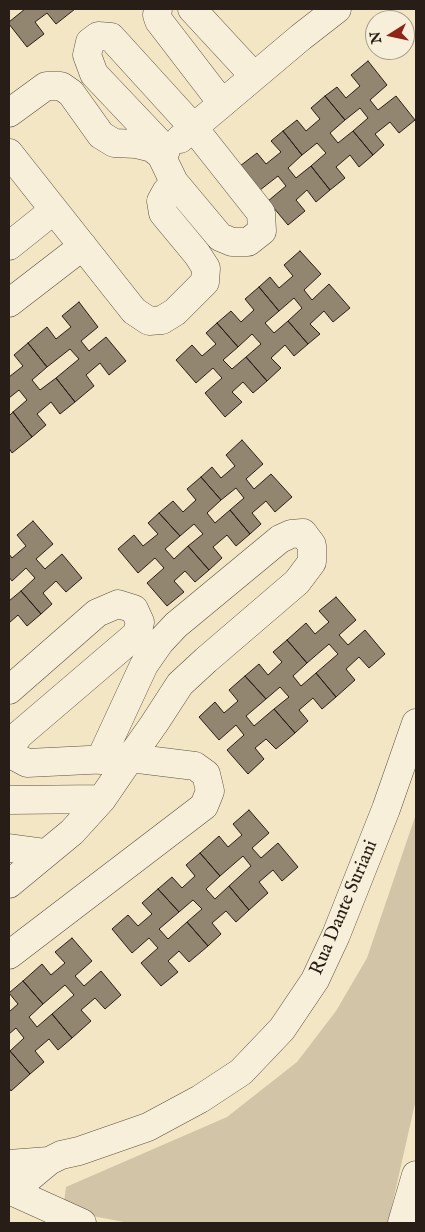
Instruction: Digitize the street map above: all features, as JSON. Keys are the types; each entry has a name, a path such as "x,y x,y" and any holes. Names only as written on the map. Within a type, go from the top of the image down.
{"street":[{"path":"158,9 158,20 222,103"},
{"path":"192,9 254,76"},
{"path":"163,153 337,9"},
{"path":"98,36 111,38 193,127 261,213 262,231 248,242 232,242 220,237 174,182 163,153 94,74 87,55 90,42 98,36"},
{"path":"9,113 46,86 60,86 71,93 101,135 114,144 136,144 163,153"},
{"path":"9,153 134,311 148,320 162,320 174,312 205,282 206,268 197,254 163,213 161,201 174,182"},
{"path":"9,246 54,210"},
{"path":"9,303 83,246"},
{"path":"9,884 72,832 102,799 180,684 297,582 312,562 312,545 303,533 291,534 280,539 176,625 160,642 144,665 100,760"},
{"path":"9,690 97,613 118,604 134,608 140,622 137,634 20,734 12,744 14,756 27,763 130,758 195,766 206,774 210,791 204,806 9,955"},
{"name":"Rua Dante Suriani","path":"9,1164 55,1158 79,1152 148,1127 200,1099 241,1072 282,1029 315,980 336,935 386,809 416,722"},
{"path":"9,800 102,799"},
{"path":"9,848 46,853"},
{"path":"55,1158 52,1172 54,1199 70,1218"},
{"name":"Rua Dante Suriani","path":"10,1195 55,1158"},
{"path":"402,1223 416,1175"},
{"path":"10,1195 70,1218"}],"shaded area":[{"path":"416,814 416,1099 388,1223 129,1223 77,1213 64,1202 66,1187 227,1117 297,1062 336,1011 367,958"}],"building":[{"path":"25,9 75,9 56,24 47,13 35,22 44,34 27,47 9,24"},
{"path":"368,61 387,85 370,100 378,110 396,96 415,120 399,133 390,122 375,134 384,145 373,155 353,131 368,118 360,108 345,120 325,96 337,87 346,98 360,86 351,75"},
{"path":"325,96 345,120 330,133 338,143 353,131 373,155 359,167 350,155 336,167 345,178 330,190 311,166 326,153 317,143 302,155 283,131 297,120 306,131 320,119 311,108"},
{"path":"283,131 302,155 288,168 296,178 311,166 330,190 316,202 307,190 296,200 305,211 288,225 268,201 286,186 278,176 260,190 240,166 257,153 266,164 281,152 271,141"},
{"path":"300,251 321,274 304,290 312,300 329,284 350,308 333,322 324,311 310,324 320,334 308,344 288,321 302,308 294,298 279,311 259,287 270,277 279,288 293,276 284,265"},
{"path":"259,287 279,311 265,323 274,333 288,321 308,344 294,356 285,345 271,358 281,368 267,381 246,357 261,344 252,334 238,347 217,323 231,311 241,322 254,310 245,299"},
{"path":"79,302 98,327 81,341 89,351 106,337 126,361 109,375 100,363 86,375 94,386 75,402 56,378 79,359 70,349 47,367 28,343 47,327 56,339 71,327 62,316"},
{"path":"217,323 238,347 223,360 232,369 246,357 267,381 253,393 243,382 232,392 242,402 225,417 205,393 222,378 213,368 196,383 176,360 192,345 202,356 216,344 206,333"},
{"path":"28,343 47,367 32,380 40,390 56,378 75,402 60,414 51,402 37,414 46,425 32,437 13,412 27,400 19,390 9,398 9,377 23,366 14,355"},
{"path":"13,412 32,437 12,453 9,448 9,416"},
{"path":"242,440 263,464 246,479 254,489 271,474 292,497 275,512 266,501 252,513 261,524 250,534 230,510 244,498 236,488 221,500 201,477 212,467 221,478 235,466 226,455"},
{"path":"201,477 221,500 207,513 215,523 230,510 250,534 236,546 227,535 213,547 222,558 209,570 188,546 203,534 194,524 180,536 159,513 173,501 183,512 196,500 187,489"},
{"path":"159,513 180,536 165,549 174,559 188,546 209,570 195,582 185,571 174,581 184,592 167,606 147,583 164,568 155,558 138,573 118,549 134,535 143,546 158,534 148,523"},
{"path":"33,521 53,544 36,559 45,569 62,554 82,578 66,592 56,581 43,593 52,604 41,614 21,591 35,578 26,568 12,581 9,577 9,554 12,558 26,546 17,535"},
{"path":"21,591 41,614 27,626 18,615 9,623 9,601"},
{"path":"336,597 356,620 339,635 348,645 365,630 385,654 369,668 359,657 346,669 355,680 336,697 316,673 338,654 329,644 307,663 287,640 306,623 315,634 329,622 319,611"},
{"path":"287,640 307,663 293,676 301,686 316,673 336,697 322,709 313,698 299,710 308,721 295,733 274,709 289,697 280,687 266,699 245,676 259,664 268,675 282,662 273,652"},
{"path":"245,676 266,699 246,716 254,726 274,709 295,733 276,749 266,739 255,748 264,759 248,774 227,750 244,735 236,725 219,740 199,717 215,702 224,713 238,701 229,690"},
{"path":"249,810 269,833 252,848 261,858 278,843 298,867 282,881 273,870 259,882 268,893 249,910 229,886 251,866 243,856 220,876 200,853 219,836 228,847 242,835 233,824"},
{"path":"200,853 220,876 206,889 215,899 229,886 249,910 236,922 226,911 212,923 221,934 208,946 187,922 202,909 193,900 179,912 158,889 172,877 182,888 195,876 186,865"},
{"path":"158,889 179,912 159,929 168,939 187,922 208,946 189,962 179,951 168,961 178,972 161,986 141,963 158,948 149,938 132,953 112,929 128,915 138,926 152,914 142,903"},
{"path":"72,938 92,961 75,976 84,986 101,971 121,995 105,1009 95,998 81,1010 91,1021 72,1038 52,1014 74,995 65,985 43,1004 23,981 42,964 51,975 65,963 55,952"},
{"path":"23,981 43,1004 29,1017 37,1027 52,1014 72,1038 58,1050 49,1039 35,1051 44,1062 30,1074 10,1051 24,1038 16,1028 9,1034 9,1012 18,1004 9,993"},
{"path":"10,1051 30,1074 11,1091 9,1088"}]}
